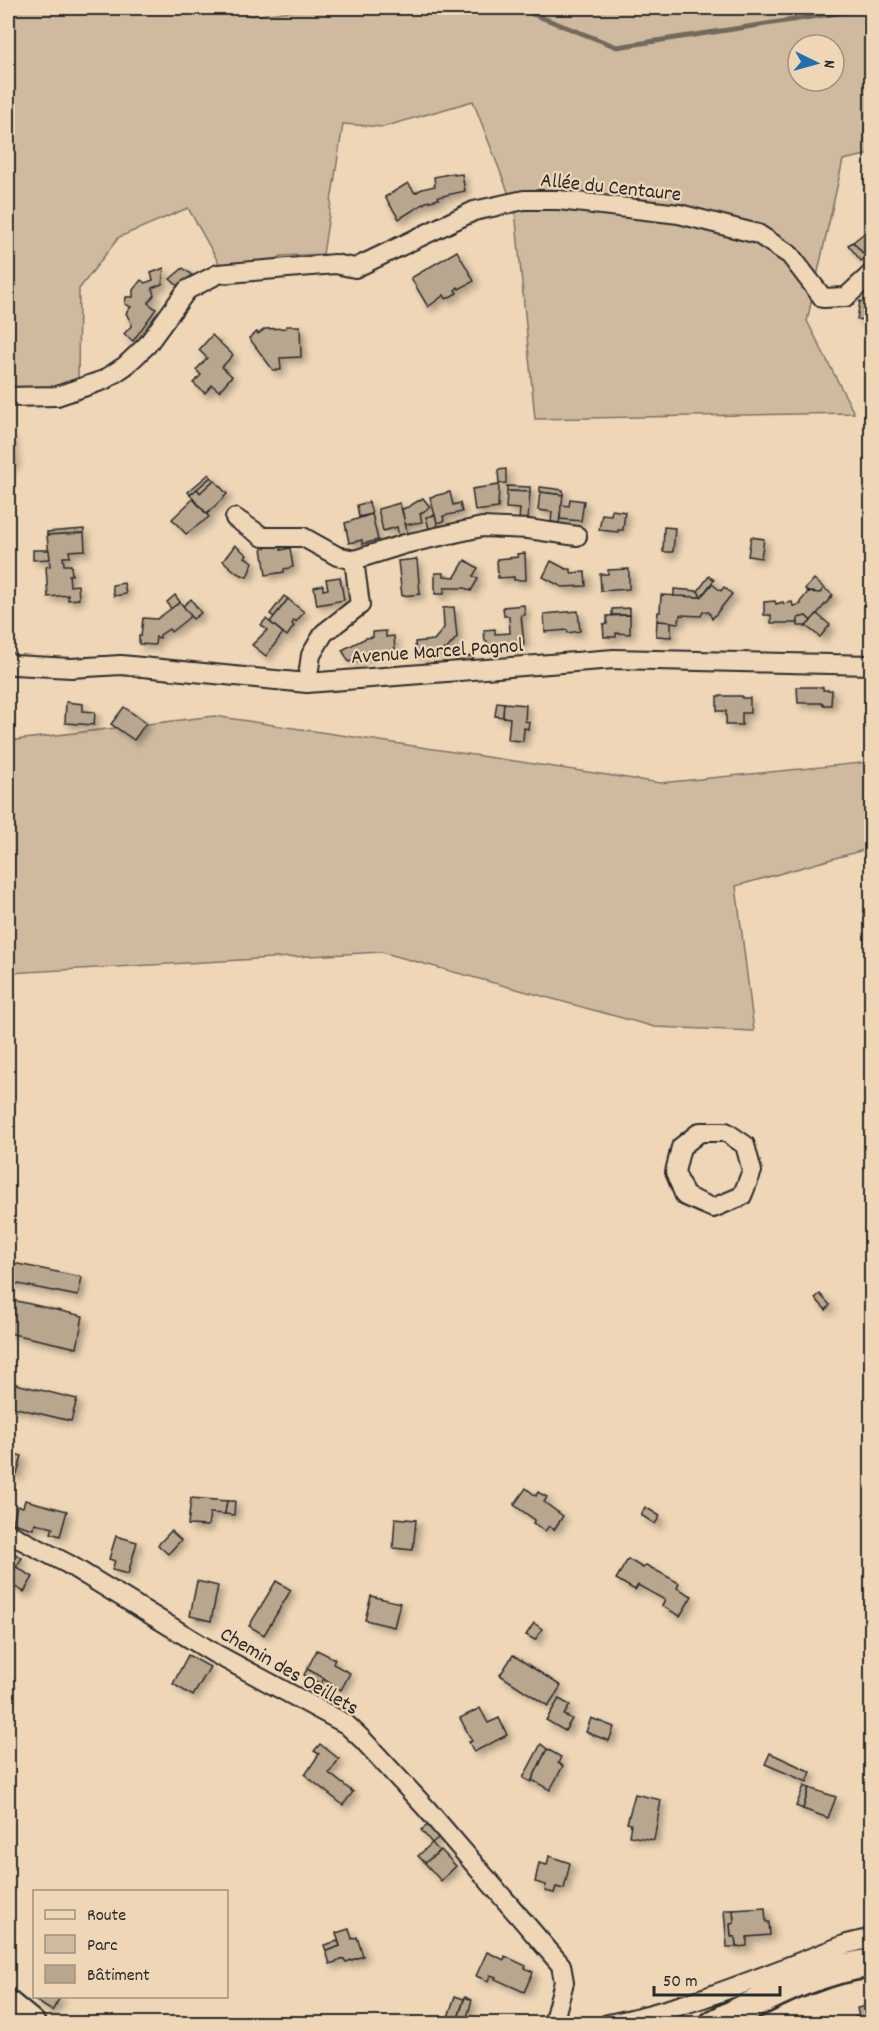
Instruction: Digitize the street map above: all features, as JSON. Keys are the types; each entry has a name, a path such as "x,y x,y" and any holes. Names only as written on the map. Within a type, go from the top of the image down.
{"main road":[{"path":"714,2024 818,1974 850,1965 872,1963"},
{"path":"8,2005 32,2024"}],"street":[{"name":"Allée du Centaure","path":"8,397 57,396 104,380 125,366 147,345 187,290 218,274 335,264 355,268 474,211 524,200 559,200 679,214 759,234 790,255 823,298 846,297 872,273"},
{"path":"236,518 263,537 303,537 338,556 354,560 405,544 482,527 528,529 577,536"},
{"path":"307,683 311,655 324,633 360,605 354,560"},
{"name":"Avenue Marcel Pagnol","path":"8,662 14,665 71,668 121,665 307,683 614,659 872,664"},
{"path":"726,1131 745,1145 752,1171 742,1196 713,1208 685,1196 675,1172 681,1147 700,1132 726,1131"},
{"name":"Chemin des Oeillets","path":"8,1533 68,1564 214,1653 346,1724 426,1808 561,1965 564,1982 553,2024"},
{"path":"608,2024 648,2016 698,2000 847,1944 872,1938"}],"green space":[{"path":"8,8 230,8 251,16 317,8 871,8 871,154 843,160 807,321 854,413 535,419 515,210 473,101 383,127 343,124 323,254 281,256 275,261 220,265 188,208 119,237 79,289 78,381 51,388 8,387"},
{"path":"214,716 660,783 871,762 871,848 736,886 754,1031 655,1027 381,952 8,973 8,741"}],"building":[{"path":"454,173 454,175 462,174 465,191 426,202 399,219 385,197 408,183 415,193 435,186 434,177"},
{"path":"872,227 872,252 866,257 853,242"},
{"path":"853,242 866,257 861,261 848,245"},
{"path":"457,251 474,281 459,289 458,287 455,290 457,293 446,299 444,295 428,307 411,278"},
{"path":"164,268 162,284 152,288 154,295 148,303 156,309 133,341 124,334 132,325 126,313 131,307 125,304 126,297 133,297 133,290 141,280 145,283 153,280 151,273"},
{"path":"183,268 192,275 179,287 170,279"},
{"path":"870,295 872,295 872,321 857,319 860,301 869,302"},
{"path":"286,326 300,326 301,357 280,358 281,370 273,370 249,338 265,329 286,328"},
{"path":"212,335 233,355 222,367 232,376 219,391 212,385 205,393 193,383 201,375 196,370 207,358 199,350"},
{"path":"8,435 12,435 12,450 14,450 14,462 9,468 8,467"},
{"path":"506,469 506,483 499,484 498,470"},
{"path":"209,474 211,477 190,495 188,492"},
{"path":"211,477 214,480 200,493 197,489"},
{"path":"214,480 227,494 207,514 190,495 197,489 200,493"},
{"path":"499,485 498,508 475,511 472,489"},
{"path":"507,486 530,487 530,492 507,491"},
{"path":"540,487 563,490 563,495 540,492"},
{"path":"507,491 530,492 528,520 519,519 520,509 506,508"},
{"path":"450,492 453,505 460,503 462,512 443,516 444,521 437,523 430,497"},
{"path":"540,492 563,495 559,523 551,522 552,512 538,510"},
{"path":"423,498 430,507 420,514 422,522 405,525 402,509"},
{"path":"193,499 209,517 186,534 172,519"},
{"path":"570,499 584,501 581,521 560,519 561,505 569,506"},
{"path":"369,502 372,514 359,517 357,505"},
{"path":"400,503 408,535 399,537 397,527 383,531 378,509"},
{"path":"612,510 625,512 623,530 618,530 618,532 599,530 602,514 611,515"},
{"path":"372,514 378,540 362,544 362,540 349,543 345,523"},
{"path":"435,515 438,527 429,529 426,517"},
{"path":"664,527 675,528 673,552 663,552"},
{"path":"84,529 84,533 47,535 47,532"},
{"path":"84,533 85,550 69,551 70,557 63,557 64,565 71,565 70,586 78,585 79,599 68,600 68,595 48,597 46,567 50,566 47,535"},
{"path":"751,537 764,539 761,558 748,556"},
{"path":"235,545 247,555 245,557 253,562 247,577 237,573 223,561"},
{"path":"281,545 281,550 290,548 293,567 284,569 284,572 266,575 262,548"},
{"path":"33,550 49,550 50,559 33,560"},
{"path":"525,553 526,580 514,580 514,577 498,578 497,559 518,557 517,554"},
{"path":"417,559 420,594 402,596 398,561"},
{"path":"465,560 478,568 473,576 478,579 471,591 465,588 444,588 444,594 435,594 435,573 455,577"},
{"path":"551,561 566,569 571,569 571,573 585,572 586,586 562,587 543,577"},
{"path":"629,569 629,589 601,591 600,574 608,574 608,570"},
{"path":"709,576 714,580 701,597 698,591"},
{"path":"340,577 344,600 317,605 314,587 323,585 323,590 328,589 326,579"},
{"path":"814,579 824,588 820,593 808,592 805,589"},
{"path":"124,583 126,594 114,596 112,585"},
{"path":"712,584 721,591 724,587 732,594 712,619 709,612 703,612 701,616 680,615 679,623 657,621 661,595 701,597"},
{"path":"824,588 833,595 811,621 806,616 798,618 798,623 771,623 771,615 764,615 764,602 775,601 776,604 783,602 784,604 792,602 793,606 801,604 800,602 808,592 820,593"},
{"path":"674,589 698,591 701,597 674,596"},
{"path":"175,595 180,602 171,609 167,602"},
{"path":"284,596 288,599 274,617 270,614"},
{"path":"191,599 201,613 193,619 183,606"},
{"path":"288,599 304,612 296,622 294,620 292,624 294,626 287,636 270,622"},
{"path":"180,602 191,616 171,632 169,629 160,635 160,638 156,637 155,645 139,644 143,618 157,619"},
{"path":"524,605 525,615 521,615 524,644 488,647 484,630 495,629 495,634 510,633 509,616 504,616 503,607"},
{"path":"454,607 457,637 446,650 440,653 416,655 415,642 434,640 444,628 443,608"},
{"path":"630,608 630,615 612,615 612,609"},
{"path":"578,611 580,631 545,632 544,614"},
{"path":"817,614 830,625 820,637 806,626"},
{"path":"630,615 630,634 616,633 616,637 604,637 603,624 607,624 607,616"},
{"path":"806,616 811,621 806,626 798,626 798,618"},
{"path":"266,619 283,633 266,656 252,645 267,630 261,625"},
{"path":"657,621 671,622 671,637 656,636"},
{"path":"386,631 386,637 394,636 395,652 375,652 357,661 356,659 349,662 342,650 373,637 373,632"},
{"path":"455,653 462,653 464,657 473,656 474,663 456,665"},
{"path":"797,687 823,687 823,690 832,690 831,705 798,703"},
{"path":"717,696 750,698 750,713 742,713 742,725 726,725 726,711 717,711"},
{"path":"66,702 83,704 83,711 95,712 94,725 65,723"},
{"path":"497,702 504,703 503,717 495,716"},
{"path":"504,703 526,705 525,721 529,722 528,729 524,728 523,741 508,740 510,718 503,717"},
{"path":"124,707 146,723 134,740 111,724"},
{"path":"8,1262 82,1277 78,1296 8,1282"},
{"path":"820,1294 830,1305 826,1310 815,1298"},
{"path":"8,1299 83,1316 77,1348 8,1333"},
{"path":"8,1382 77,1399 71,1421 8,1406"},
{"path":"8,1452 22,1456 17,1474 8,1472"},
{"path":"526,1488 536,1496 538,1492 547,1497 544,1502 563,1516 554,1530 549,1526 545,1531 533,1523 535,1520 514,1505"},
{"path":"191,1498 227,1501 225,1514 210,1513 208,1526 188,1525"},
{"path":"25,1500 67,1511 60,1536 51,1533 53,1528 35,1523 33,1529 13,1523 17,1506 23,1507"},
{"path":"227,1501 235,1501 234,1515 225,1514"},
{"path":"645,1507 660,1516 655,1524 641,1515"},
{"path":"395,1518 416,1520 413,1550 393,1548"},
{"path":"171,1531 181,1540 168,1554 158,1545"},
{"path":"116,1536 137,1542 128,1574 112,1570 115,1561 109,1559"},
{"path":"8,1550 22,1558 16,1567 33,1577 24,1592 8,1583 10,1577 8,1576"},
{"path":"628,1559 643,1568 646,1565 679,1583 677,1588 692,1596 680,1616 662,1606 665,1600 638,1585 635,1590 616,1579"},
{"path":"197,1581 218,1586 211,1621 190,1616"},
{"path":"276,1581 291,1590 264,1635 249,1626"},
{"path":"371,1596 400,1603 394,1627 365,1620"},
{"path":"534,1623 542,1629 535,1640 526,1635"},
{"path":"317,1650 335,1659 333,1664 350,1673 341,1690 307,1669"},
{"path":"188,1655 210,1667 193,1696 173,1684"},
{"path":"513,1655 561,1686 548,1706 500,1675"},
{"path":"307,1669 324,1678 321,1684 304,1675"},
{"path":"559,1699 570,1705 564,1715 572,1719 565,1731 546,1720"},
{"path":"480,1708 488,1723 499,1718 507,1735 474,1752 469,1742 472,1741 460,1718"},
{"path":"591,1718 614,1727 609,1741 586,1732"},
{"path":"320,1744 339,1759 329,1773 353,1792 343,1805 305,1775 319,1754 314,1751"},
{"path":"541,1744 547,1749 531,1782 523,1778"},
{"path":"547,1749 561,1757 558,1763 563,1766 550,1790 532,1780"},
{"path":"770,1753 811,1772 807,1782 765,1764"},
{"path":"804,1786 809,1788 803,1809 796,1806"},
{"path":"809,1788 836,1797 828,1818 803,1809"},
{"path":"635,1794 661,1800 654,1840 629,1836 631,1824 627,1823"},
{"path":"428,1825 439,1837 432,1843 421,1830"},
{"path":"432,1843 439,1851 425,1863 418,1856"},
{"path":"441,1850 456,1866 441,1881 425,1863"},
{"path":"549,1856 570,1863 564,1889 556,1887 554,1893 545,1891 546,1885 535,1882 539,1863 547,1865"},
{"path":"765,1908 770,1935 747,1937 747,1946 736,1947 735,1937 731,1937 730,1924 734,1923 733,1910"},
{"path":"724,1910 733,1910 734,1923 730,1924 731,1937 735,1937 736,1947 727,1947"},
{"path":"349,1929 352,1939 357,1937 363,1956 346,1962 344,1959 330,1964 326,1951 340,1946 336,1933"},
{"path":"338,1941 340,1946 326,1951 324,1945"},
{"path":"487,1952 504,1960 505,1956 533,1972 524,1992 490,1975 488,1981 476,1976"},
{"path":"455,1996 464,1999 457,2022 447,2020"},
{"path":"465,1997 472,2000 465,2024 461,2024 457,2022"},
{"path":"34,1998 60,1998 52,2011"},
{"path":"872,2007 872,2024 857,2024 855,2017 859,2017 857,2008"}],"waterway":[{"path":"517,8 617,47 870,8"}]}
